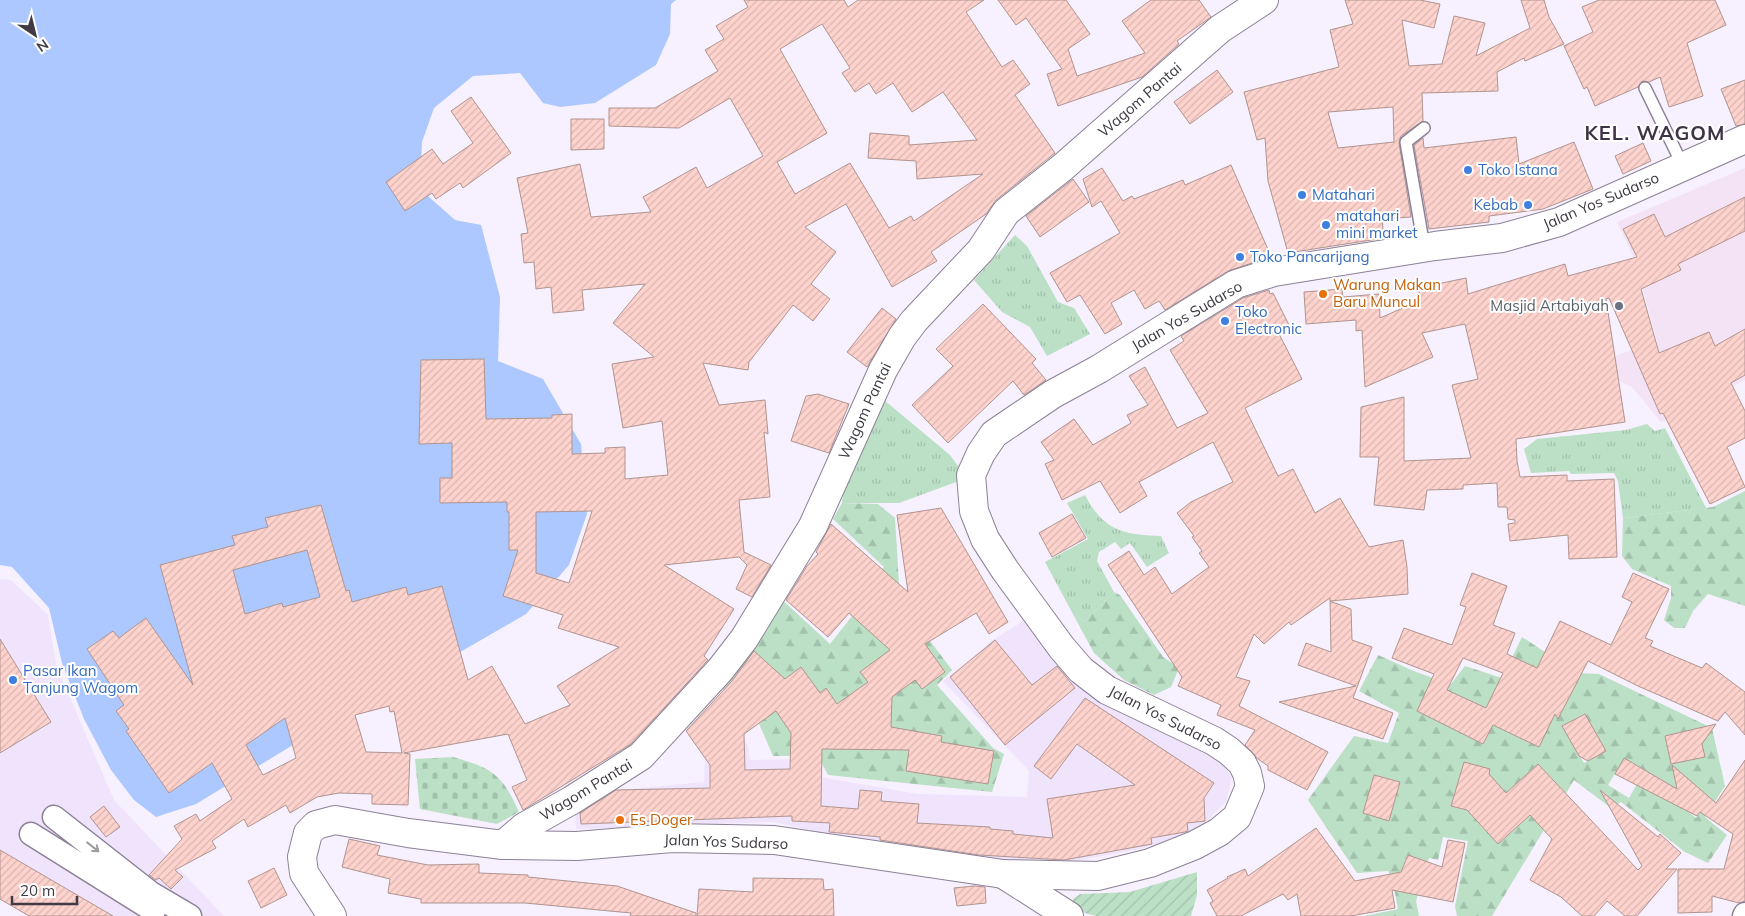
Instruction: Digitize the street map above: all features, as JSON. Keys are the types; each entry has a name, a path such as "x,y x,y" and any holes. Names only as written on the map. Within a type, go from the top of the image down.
{"main road":[{"name":"Wagom Pantai","path":"504,845 524,827 572,800 641,756 720,670 744,639 813,526 875,386 902,337 914,321 981,250 1006,212 1063,167 1220,29 1264,0"},
{"name":"Jalan Yos Sudarso","path":"332,916 304,873 303,845 308,833 316,825 325,821 344,820 408,833 504,845 577,846 672,838 774,840 1003,874 1098,876 1150,863 1195,845 1227,826 1237,816 1250,786 1247,773 1242,763 1214,741 1107,690 1081,670 1062,648 985,539 974,510 971,476 981,453 994,434 1053,394 1236,284 1274,272 1424,247 1502,238 1559,222 1745,139"},
{"path":"1003,874 1069,916"}],"street":[{"path":"54,817 144,897 161,916"},
{"path":"31,834 144,897 190,916"}],"lane":[{"path":"1645,88 1683,166"},
{"path":"1424,128 1406,142 1424,247"}],"shaded area":[{"path":"1745,168 1745,380 1661,422 1632,387 1614,378 1609,358 1657,341 1634,258 1617,222"},
{"path":"0,579 11,580 48,615 56,665 114,800 224,916 106,916 0,856"},
{"path":"1023,621 1063,660 1223,764 1232,778 1226,802 1201,826 1174,839 1139,849 1054,865 993,859 841,837 774,822 576,829 575,806 591,793 704,782 705,753 710,749 747,743 750,760 818,759 820,777 918,794 1027,797 1029,771 943,681 993,640"}],"green space":[{"path":"1015,235 1027,246 1058,302 1074,308 1090,334 1047,356 1030,327 1002,312 974,280"},
{"path":"884,400 950,455 967,478 899,503 842,503 844,480"},
{"path":"1647,424 1655,431 1665,428 1706,508 1623,518 1618,481 1614,473 1571,474 1569,471 1531,473 1524,449 1537,439 1626,430"},
{"path":"1745,491 1745,606 1708,594 1693,611 1685,628 1674,628 1664,620 1671,598 1671,586 1632,569 1622,556 1623,518 1713,507"},
{"path":"1085,495 1099,516 1107,523 1125,532 1161,536 1169,553 1147,567 1130,543 1121,549 1115,542 1099,552 1097,561 1114,592 1085,621 1074,616 1045,562 1088,539 1067,503"},
{"path":"842,503 878,504 895,518 900,601 952,670 937,685 993,748 1004,754 992,792 828,775 818,756 773,756 754,712 715,683 779,597 830,644 864,601 862,589 884,567 833,519"},
{"path":"1114,592 1120,595 1163,657 1179,668 1171,687 1154,695 1124,680 1094,653 1074,616 1085,621"},
{"path":"1522,637 1577,673 1599,674 1712,728 1725,786 1705,817 1727,835 1708,863 1685,852 1621,802 1611,808 1574,780 1492,916 1457,916 1455,906 1468,841 1443,837 1438,860 1429,858 1416,901 1419,916 1365,916 1398,909 1392,877 1388,871 1357,873 1308,800 1354,736 1388,743 1399,713 1359,691 1378,655 1416,672 1451,684 1465,666 1502,678","holes":["1574,686 1561,714 1517,693","1514,701 1539,747 1501,729","1584,714 1606,751 1584,763 1562,726","1495,720 1483,744 1461,733","1698,728 1704,756 1671,764 1665,736","1624,759 1645,770 1629,798 1608,785","1464,762 1490,769 1477,813 1451,806","1538,764 1564,791 1534,819 1508,792","1374,775 1400,782 1389,820 1363,813","1506,792 1528,817 1498,844 1475,819","1671,797 1711,800 1696,818","1407,855 1426,862 1397,885"]},
{"path":"453,757 487,769 494,774 507,789 519,812 497,824 420,809 415,759"},
{"path":"1197,872 1197,895 1191,916 1096,916 1085,913 1072,904 1073,899 1080,894 1130,892"}],"water":[{"path":"0,0 676,0 671,4 670,34 656,65 595,103 560,107 543,103 520,73 473,76 434,108 422,142 420,189 455,220 481,225 500,297 498,361 543,379 581,444 587,514 569,565 526,614 417,677 352,709 196,804 156,817 134,800 111,770 84,719 62,663 49,608 12,567 0,565"}],"building":[{"path":"744,0 844,0 848,7 858,0 984,0 966,12 1002,67 1013,60 1030,84 1015,95 1055,153 996,200 986,214 931,252 937,261 892,287 846,204 805,227 836,252 811,284 830,299 813,321 793,305 749,362 748,370 703,363 719,405 765,400 768,434 764,432 770,497 739,500 744,552 771,565 752,597 736,589 747,565 739,557 664,565 734,609 704,656 708,660 631,744 523,810 512,787 527,780 508,734 404,753 410,754 408,805 372,804 372,794 339,793 317,797 290,813 286,805 248,827 244,819 212,841 216,848 175,870 183,877 171,889 159,878 156,880 149,875 182,839 174,826 196,814 200,821 232,799 212,763 169,793 126,731 129,729 116,711 124,705 87,649 113,631 119,638 146,618 193,685 160,565 235,545 232,536 268,527 265,518 321,505 346,591 349,590 352,602 406,587 408,595 442,586 468,680 492,666 525,724 570,705 557,686 619,647 558,628 563,615 503,596 518,550 509,550 509,512 507,512 507,502 440,503 440,478 452,478 452,443 419,444 421,360 484,359 486,419 552,418 552,415 572,414 572,454 605,453 605,448 625,447 625,479 668,475 662,421 623,428 612,364 654,357 613,323 645,284 582,290 584,310 553,313 551,287 536,289 534,262 524,263 521,234 528,233 517,178 580,164 591,217 651,212 643,197 696,167 707,188 763,156 730,98 679,128 609,126 609,108 655,108 718,71 705,50 724,39 716,26 748,7","holes":["822,24 850,68 842,73 855,92 869,83 876,94 893,83 912,112 943,92 977,140 909,145 909,136 870,133 868,158 916,161 917,179 983,174 914,221 911,216 889,228 850,163 795,194 777,162 827,133 780,49","592,511 569,583 536,573 536,512","307,550 320,597 283,607 282,603 245,614 233,570","389,706 390,712 394,711 402,753 366,752 355,715","285,718 296,758 263,775 246,745"]},
{"path":"998,0 1066,0 1090,34 1068,49 1077,76 1145,53 1122,21 1151,0 1199,0 1211,17 1177,41 1179,44 1142,77 1058,106 1047,74 1062,69 1026,18 1016,25"},
{"path":"1345,0 1420,0 1440,4 1434,28 1402,20 1409,66 1442,64 1454,16 1485,23 1476,56 1530,28 1521,0 1544,0 1549,17 1564,44 1525,61 1524,58 1497,72 1498,91 1422,93 1423,121 1401,136 1399,143 1411,217 1382,219 1384,238 1288,253 1268,181 1265,138 1257,140 1244,92 1339,67 1330,30 1353,24","holes":["1393,107 1394,142 1338,148 1328,112"]},
{"path":"1599,0 1715,0 1726,25 1687,43 1703,96 1669,107 1660,77 1649,82 1642,81 1638,87 1595,106 1587,87 1584,89 1564,46 1593,32 1582,7"},
{"path":"1217,70 1233,92 1190,124 1174,102"},
{"path":"1745,80 1745,124 1736,126 1721,89"},
{"path":"471,97 511,153 463,188 460,183 436,199 432,193 405,211 386,182 432,149 443,164 473,143 451,111"},
{"path":"571,119 604,119 604,149 571,150"},
{"name":"Toko Istana","path":"1516,137 1519,164 1574,142 1593,189 1543,209 1489,216 1489,222 1429,229 1414,145 1423,138 1424,148"},
{"path":"1643,143 1651,161 1623,174 1615,156"},
{"path":"1231,165 1270,254 1256,256 1258,261 1228,271 1165,310 1159,301 1145,309 1134,290 1111,303 1122,324 1105,334 1080,295 1067,302 1050,273 1120,233 1101,201 1092,207 1083,179 1102,168 1123,201 1132,196 1134,199 1183,180 1185,185"},
{"path":"1073,179 1089,202 1040,237 1026,216"},
{"path":"1745,197 1745,231 1678,264 1681,270 1641,289 1659,353 1709,332 1715,346 1745,329 1745,375 1731,383 1745,411 1745,438 1727,447 1745,487 1710,504 1663,413 1660,414 1609,298 1606,299 1625,422 1516,439 1520,477 1567,475 1567,481 1614,479 1617,557 1569,559 1568,535 1510,541 1508,524 1515,523 1515,520 1508,519 1507,507 1498,507 1497,483 1463,485 1463,489 1427,490 1424,510 1374,505 1379,457 1360,457 1361,407 1404,397 1404,461 1471,458 1452,385 1478,379 1465,324 1422,333 1433,357 1365,387 1362,330 1356,331 1356,320 1306,324 1304,292 1342,289 1343,297 1379,294 1380,318 1421,300 1418,288 1466,278 1468,294 1565,264 1568,276 1637,257 1623,229 1654,214 1665,237"},
{"path":"1269,290 1270,294 1273,293 1289,325 1275,326 1302,379 1245,408 1278,476 1293,469 1315,513 1340,498 1369,547 1403,540 1407,567 1408,594 1330,601 1330,598 1291,625 1289,622 1264,644 1254,634 1236,677 1250,681 1239,706 1328,752 1307,790 1268,770 1268,766 1258,759 1245,745 1255,730 1217,715 1221,705 1178,686 1182,677 1108,565 1129,551 1144,575 1155,567 1172,594 1209,567 1199,553 1202,551 1192,537 1194,536 1177,513 1191,502 1233,482 1213,442 1139,482 1147,496 1120,513 1100,481 1062,500 1045,464 1054,460 1041,442 1074,419 1093,445 1131,423 1127,415 1148,405 1129,376 1145,367 1177,428 1208,413 1170,350 1184,341 1181,336 1243,298"},
{"path":"983,304 1036,359 1032,363 1046,380 1024,395 1013,381 948,443 912,405 953,366 936,349"},
{"path":"882,308 896,319 867,367 847,352"},
{"path":"818,394 849,404 829,453 791,441 806,396"},
{"path":"941,508 1008,622 989,634 976,613 925,644 945,672 922,689 915,680 892,697 891,727 942,736 941,742 994,751 988,784 906,771 909,750 822,749 821,806 858,809 860,790 882,792 881,801 919,804 917,823 990,827 990,829 1013,831 1013,834 1053,838 1047,799 1135,785 1077,744 1051,779 1034,766 1085,698 1214,783 1204,798 1205,821 1187,823 1188,831 1185,832 1151,838 1152,844 1064,860 979,855 880,840 880,837 829,832 830,823 792,821 792,816 581,824 580,813 616,790 710,788 710,765 686,731 732,681 754,651 785,679 801,667 820,693 826,688 837,704 868,682 860,672 890,650 849,613 828,637 786,600 807,566 818,554 816,552 831,524 908,592 897,515","holes":["776,711 791,733 790,769 745,770 744,734"]},
{"path":"1072,514 1086,538 1052,557 1039,533"},
{"path":"1472,573 1507,586 1493,625 1515,633 1507,654 1537,668 1560,621 1611,645 1632,602 1622,597 1633,573 1669,589 1645,638 1653,641 1650,646 1702,668 1706,663 1745,692 1745,735 1725,712 1718,721 1638,686 1588,661 1558,719 1555,714 1539,747 1493,725 1483,744 1417,711 1434,674 1392,658 1404,628 1452,645 1466,607 1460,605","holes":["1463,658 1503,673 1486,708 1447,690"]},
{"path":"1330,601 1351,609 1352,640 1372,647 1353,698 1393,713 1383,739 1279,702 1356,686 1298,665 1306,643 1331,652"},
{"name":"Pasar Ikan Tanjung Wagom","path":"0,639 51,722 0,753"},
{"path":"995,640 1032,685 1057,666 1075,688 1005,745 950,677"},
{"path":"1585,714 1606,751 1588,761 1579,756 1562,726"},
{"path":"1716,724 1702,744 1705,757 1671,764 1665,736"},
{"path":"1624,758 1677,789 1672,765 1716,803 1745,760 1745,901 1739,903 1712,896 1712,912 1678,913 1678,869 1724,869 1733,834 1700,812 1697,816 1615,774"},
{"path":"1464,762 1490,769 1489,774 1506,793 1538,764 1638,870 1642,866 1600,790 1658,837 1660,834 1681,853 1666,869 1677,869 1637,916 1625,916 1607,901 1594,916 1582,916 1561,897 1530,880 1552,839 1530,815 1498,844 1467,810 1451,806"},
{"path":"1374,775 1400,782 1389,821 1363,813"},
{"path":"104,806 120,827 106,837 90,817"},
{"path":"1316,828 1355,881 1401,872 1408,855 1442,867 1448,840 1465,843 1453,902 1392,890 1395,908 1351,916 1301,916 1297,894 1288,900 1283,894 1241,916 1217,916 1210,903 1213,901 1207,890 1227,877 1245,869 1248,876"},
{"path":"349,839 380,846 377,855 428,865 479,864 479,873 528,875 528,877 617,886 696,913 696,916 630,916 631,913 525,903 421,903 421,899 388,893 390,879 342,867"},
{"path":"0,850 113,916 29,916 0,899"},
{"path":"274,868 287,895 261,908 248,881"},
{"path":"753,878 823,879 824,890 833,889 834,916 697,916 699,889 753,892"},
{"path":"985,887 986,903 957,906 954,888"}],"place":[{"name":"Toko Istana","path":"1468,170"},
{"name":"Matahari","path":"1302,195"},
{"name":"Kebab","path":"1528,205"},
{"name":"matahari mini market","path":"1326,225"},
{"name":"Toko Pancarijang","path":"1240,257"},
{"name":"Warung Makan Baru Muncul","path":"1323,294"},
{"name":"Masjid Artabiyah","path":"1619,306"},
{"name":"Toko Electronic","path":"1225,321"},
{"name":"Pasar Ikan Tanjung Wagom","path":"13,680"},
{"name":"Es Doger","path":"620,820"}],"district":[{"name":"KEL. WAGOM","path":"1655,133"}]}
